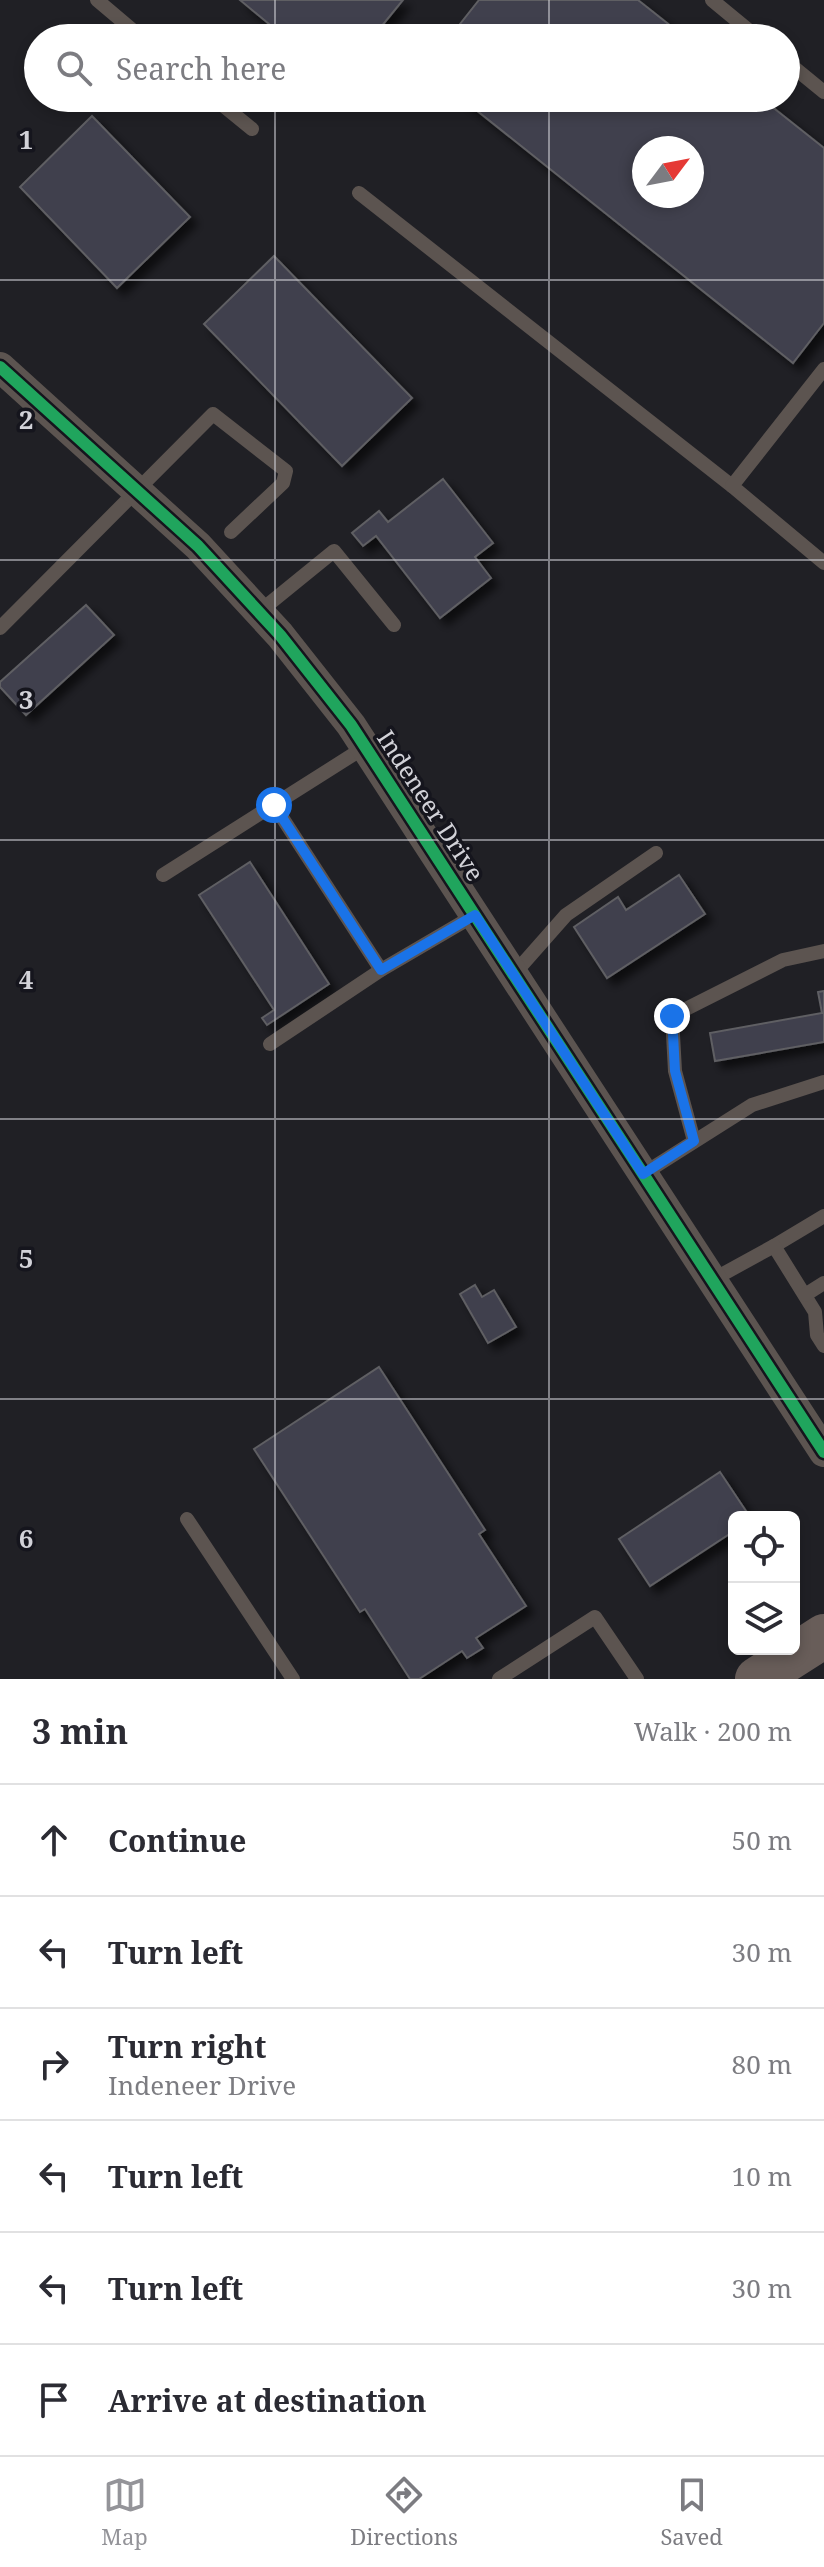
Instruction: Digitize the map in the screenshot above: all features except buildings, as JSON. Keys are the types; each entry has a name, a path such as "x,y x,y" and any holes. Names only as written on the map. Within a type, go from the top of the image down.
{"main road":[{"path":"757,1679 824,1636"}],"street":[{"name":"Indeneer Drive","path":"0,367 198,546 298,657 365,747 824,1452"}],"lane":[{"path":"97,0 125,24"},
{"path":"712,0 741,24"},
{"path":"800,72 824,92"},
{"path":"231,112 252,129"},
{"path":"359,193 732,486 824,563"},
{"path":"732,486 824,369"},
{"path":"0,628 213,414 286,471 283,483 231,532"},
{"path":"259,612 334,551 394,625"},
{"path":"163,875 365,747"},
{"path":"274,805 381,970"},
{"path":"513,975 566,915 656,853"},
{"path":"270,1044 381,970 475,915"},
{"path":"694,1141 675,1071 672,1016 783,960 824,951"},
{"path":"643,1174 752,1105 824,1082"},
{"path":"712,1280 824,1216"},
{"path":"774,1246 815,1312 817,1335 824,1346"},
{"path":"805,1295 824,1283"},
{"path":"187,1519 293,1679"},
{"path":"499,1679 595,1617 637,1679"}],"cycle path":[{"path":"0,367 198,546 280,635 351,725 824,1452"}],"route":[{"path":"274,805 381,970 475,915 643,1174 694,1141 675,1071 672,1016"}]}
